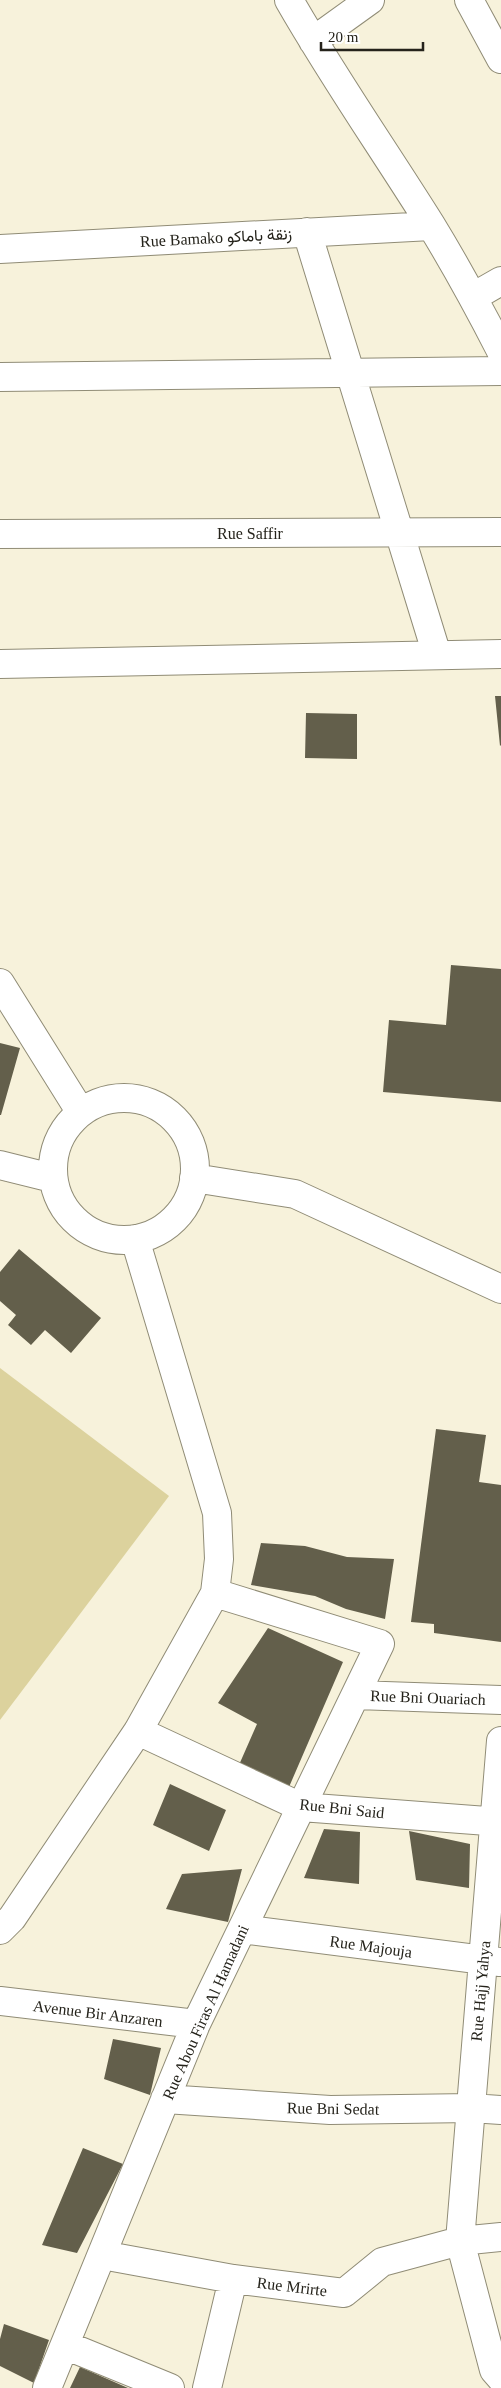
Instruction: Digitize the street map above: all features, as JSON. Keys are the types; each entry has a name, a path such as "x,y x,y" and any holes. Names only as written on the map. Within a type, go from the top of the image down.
{"street":[{"path":"289,0 313,41 432,226 473,297 501,351"},
{"path":"313,41 370,0"},
{"path":"469,0 501,59"},
{"name":"Rue Bamako زنقة باماكو","path":"0,249 432,226"},
{"path":"307,232 437,655"},
{"path":"473,297 501,281"},
{"path":"0,377 501,371"},
{"name":"Rue Saffir","path":"0,534 501,532"},
{"path":"0,664 501,654"},
{"path":"0,983 80,1111"},
{"path":"135,1098 158,1106 174,1118 189,1139 195,1164 193,1188 182,1211 172,1223 150,1236 124,1241 100,1237 75,1222 60,1202 52,1178 53,1153 63,1130 80,1111 102,1100 135,1098"},
{"path":"0,1165 52,1178"},
{"path":"194,1178 295,1194 501,1288"},
{"path":"0,1930 12,1918 138,1731 215,1593 219,1559 217,1513 135,1239"},
{"name":"Rue Abou Firas Al Hamadani","path":"48,2388 196,2024 380,1644 215,1593"},
{"name":"Rue Bni Ouariach","path":"356,1695 501,1700"},
{"name":"Rue Bni Said","path":"138,1731 301,1807 497,1822"},
{"name":"Rue Hajj Yahya","path":"501,1741 492,1962 471,2108 460,2241 494,2370 501,2378"},
{"name":"Rue Majouja","path":"242,1929 492,1962"},
{"name":"Avenue Bir Anzaren","path":"0,2001 196,2024"},
{"name":"Rue Bni Sedat","path":"166,2099 330,2110 471,2108 501,2110"},
{"name":"Rue Mrirte","path":"102,2255 233,2279 344,2293 382,2262 460,2241 501,2237"},
{"path":"207,2388 233,2279"},
{"path":"65,2345 170,2388"}],"shaded area":[{"path":"0,1368 169,1496 0,1720"}],"building":[{"path":"495,696 501,696 500,746"},
{"path":"306,713 357,714 357,759 305,758"},
{"path":"451,965 501,969 501,1102 383,1092 389,1020 446,1025"},
{"path":"0,1043 20,1048 1,1115 0,1115"},
{"path":"19,1249 101,1318 71,1353 45,1330 31,1345 8,1325 16,1315 0,1301 0,1272"},
{"path":"436,1429 486,1435 479,1482 501,1485 501,1642 434,1633 434,1624 411,1622"},
{"path":"261,1543 305,1546 347,1557 394,1559 385,1619 346,1609 315,1596 251,1585"},
{"path":"268,1628 343,1662 289,1787 235,1774 257,1724 218,1703"},
{"path":"170,1784 226,1810 209,1851 153,1825"},
{"path":"324,1829 360,1832 359,1884 304,1878"},
{"path":"409,1831 470,1844 469,1888 416,1880"},
{"path":"242,1869 228,1922 166,1909 182,1874"},
{"path":"113,2039 161,2048 150,2095 104,2079"},
{"path":"83,2148 123,2164 77,2253 42,2245"},
{"path":"4,2324 49,2340 34,2383 0,2366 0,2339"},
{"path":"80,2367 128,2388 70,2388"}]}
